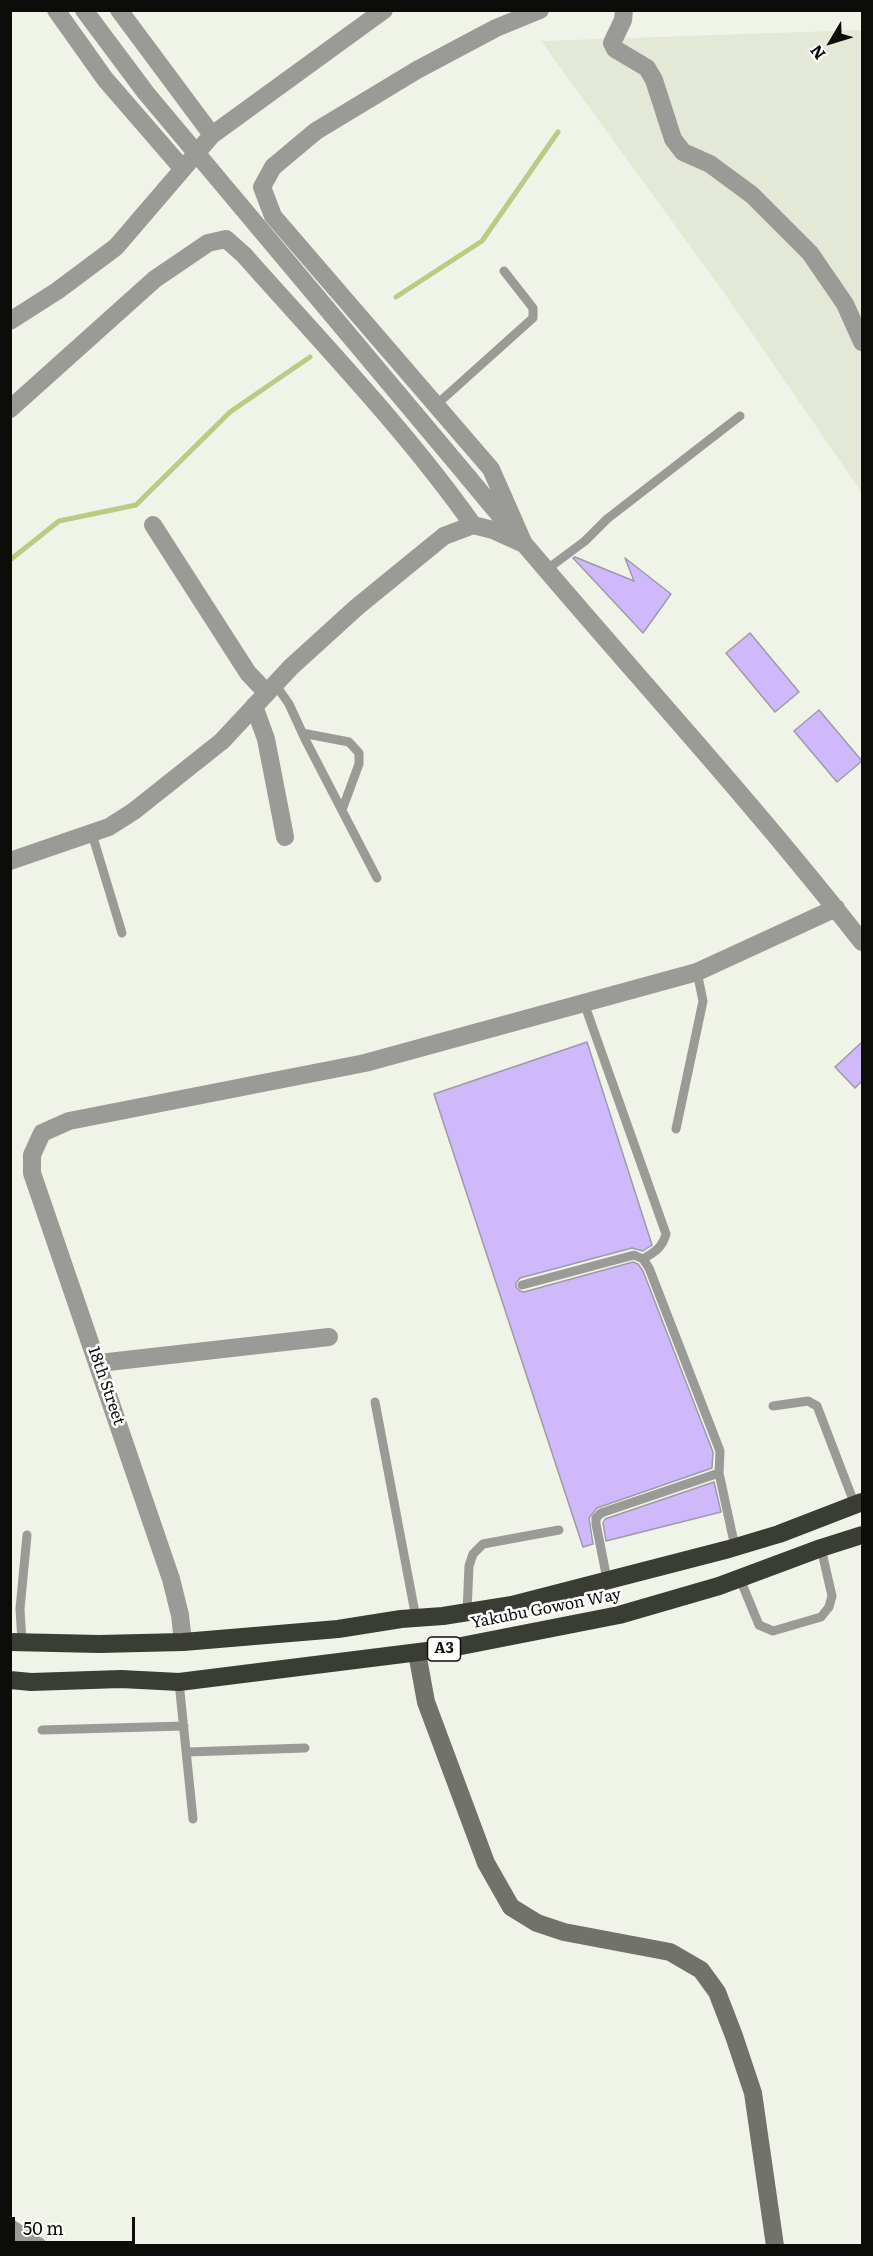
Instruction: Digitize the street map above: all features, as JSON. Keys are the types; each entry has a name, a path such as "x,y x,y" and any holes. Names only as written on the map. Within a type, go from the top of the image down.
{"highway":[{"name":"Yakubu Gowon Way","path":"16,1642 99,1644 183,1642 338,1629 512,1605 735,1547 779,1534 859,1504"},
{"name":"Yakubu Gowon Way","path":"10,1680 31,1682 121,1679 179,1682 417,1653 619,1615 740,1579 820,1548 862,1535"}],"street":[{"path":"56,10 105,79 182,168"},
{"path":"84,10 146,93 546,570 669,710 836,908 862,942"},
{"path":"119,10 212,135"},
{"path":"10,321 57,291 116,247 212,135 384,10"},
{"path":"524,544 491,469 273,216 262,187 273,167 316,131 417,70 496,28 540,10"},
{"path":"624,10 612,43 615,50 647,68 654,80 673,139 683,152 710,164 752,195 810,253 845,304 862,342"},
{"path":"10,410 155,279 208,243 226,239 244,255 395,425 441,479 473,525"},
{"path":"153,525 248,673 271,688"},
{"path":"10,861 92,834 134,812 222,741 291,668 357,607 444,536 473,525 493,530 524,544"},
{"path":"254,706 266,739 285,837"},
{"path":"584,1003 697,972 836,908"},
{"name":"18th Street","path":"183,1642 180,1615 171,1579 32,1173 32,1155 42,1133 69,1121 365,1063 584,1003"},
{"path":"99,1364 329,1336"},
{"path":"417,1653 426,1702 486,1863 511,1907 537,1923 564,1932 670,1952 701,1970 717,1992 735,2036 753,2093 775,2246"},
{"path":"10,2228 38,2246"}],"lane":[{"path":"436,405 533,318 533,308 504,271"},
{"path":"546,570 585,541 607,519 740,416"},
{"path":"271,688 289,704 377,878"},
{"path":"302,733 349,742 359,753 359,764 342,810"},
{"path":"92,834 122,933"},
{"path":"676,1129 703,1001 697,972"},
{"path":"584,1003 666,1234 656,1252 643,1259"},
{"path":"522,1285 634,1255 643,1259 650,1268 720,1451 719,1473 735,1547"},
{"path":"774,1406 808,1401 817,1406 859,1504"},
{"path":"375,1402 416,1618"},
{"path":"608,1579 596,1524 596,1518 601,1513 719,1473"},
{"path":"467,1612 470,1566 473,1554 483,1544 559,1530"},
{"path":"16,1642 27,1535"},
{"path":"740,1579 759,1625 774,1631 821,1617 829,1607 832,1596 820,1548"},
{"path":"179,1682 188,1752 193,1819"},
{"path":"42,1730 184,1726"},
{"path":"188,1752 305,1748"}],"shaded area":[{"path":"862,30 862,493 727,297 541,41"}],"building":[{"path":"573,558 634,581 625,558 671,594 643,633"},
{"path":"750,633 799,692 775,712 726,653"},
{"path":"819,710 862,761 837,782 794,731"},
{"path":"587,1042 652,1245 643,1251 632,1248 520,1278 516,1287 524,1292 633,1262 638,1264 643,1271 713,1452 712,1468 597,1508 589,1518 593,1544 583,1547 434,1094"},
{"path":"862,1042 862,1081 855,1088 835,1067"},
{"path":"714,1482 721,1512 606,1541 603,1523 605,1519"}],"waterway":[{"path":"396,297 482,241 558,132"},
{"path":"10,560 59,521 136,505 230,412 310,357"}]}
